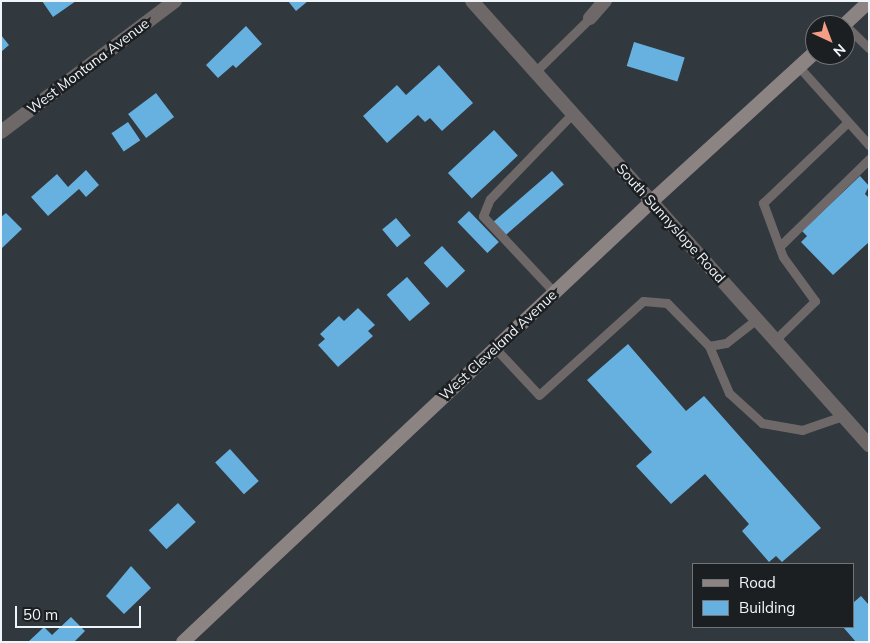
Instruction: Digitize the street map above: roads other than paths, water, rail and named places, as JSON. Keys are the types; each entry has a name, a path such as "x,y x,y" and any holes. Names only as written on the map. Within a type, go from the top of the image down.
{"main road":[{"path":"855,15 869,2"},
{"name":"West Cleveland Avenue","path":"183,642 554,292 805,61"}],"street":[{"name":"West Montana Avenue","path":"1,132 175,1"},
{"name":"South Sunnyslope Road","path":"472,1 869,445"},
{"path":"590,18 605,1"}],"lane":[{"path":"536,71 590,18"},
{"path":"855,35 869,48"},
{"path":"799,67 869,145"},
{"path":"554,292 483,216 490,199 573,113"},
{"path":"775,340 815,301 783,258 781,244 766,217 763,203 848,122"},
{"path":"781,244 869,159"},
{"path":"495,348 539,395 643,301 667,302 709,346 729,392 762,423 802,430 843,416"},
{"path":"709,346 726,343 756,319"}]}
